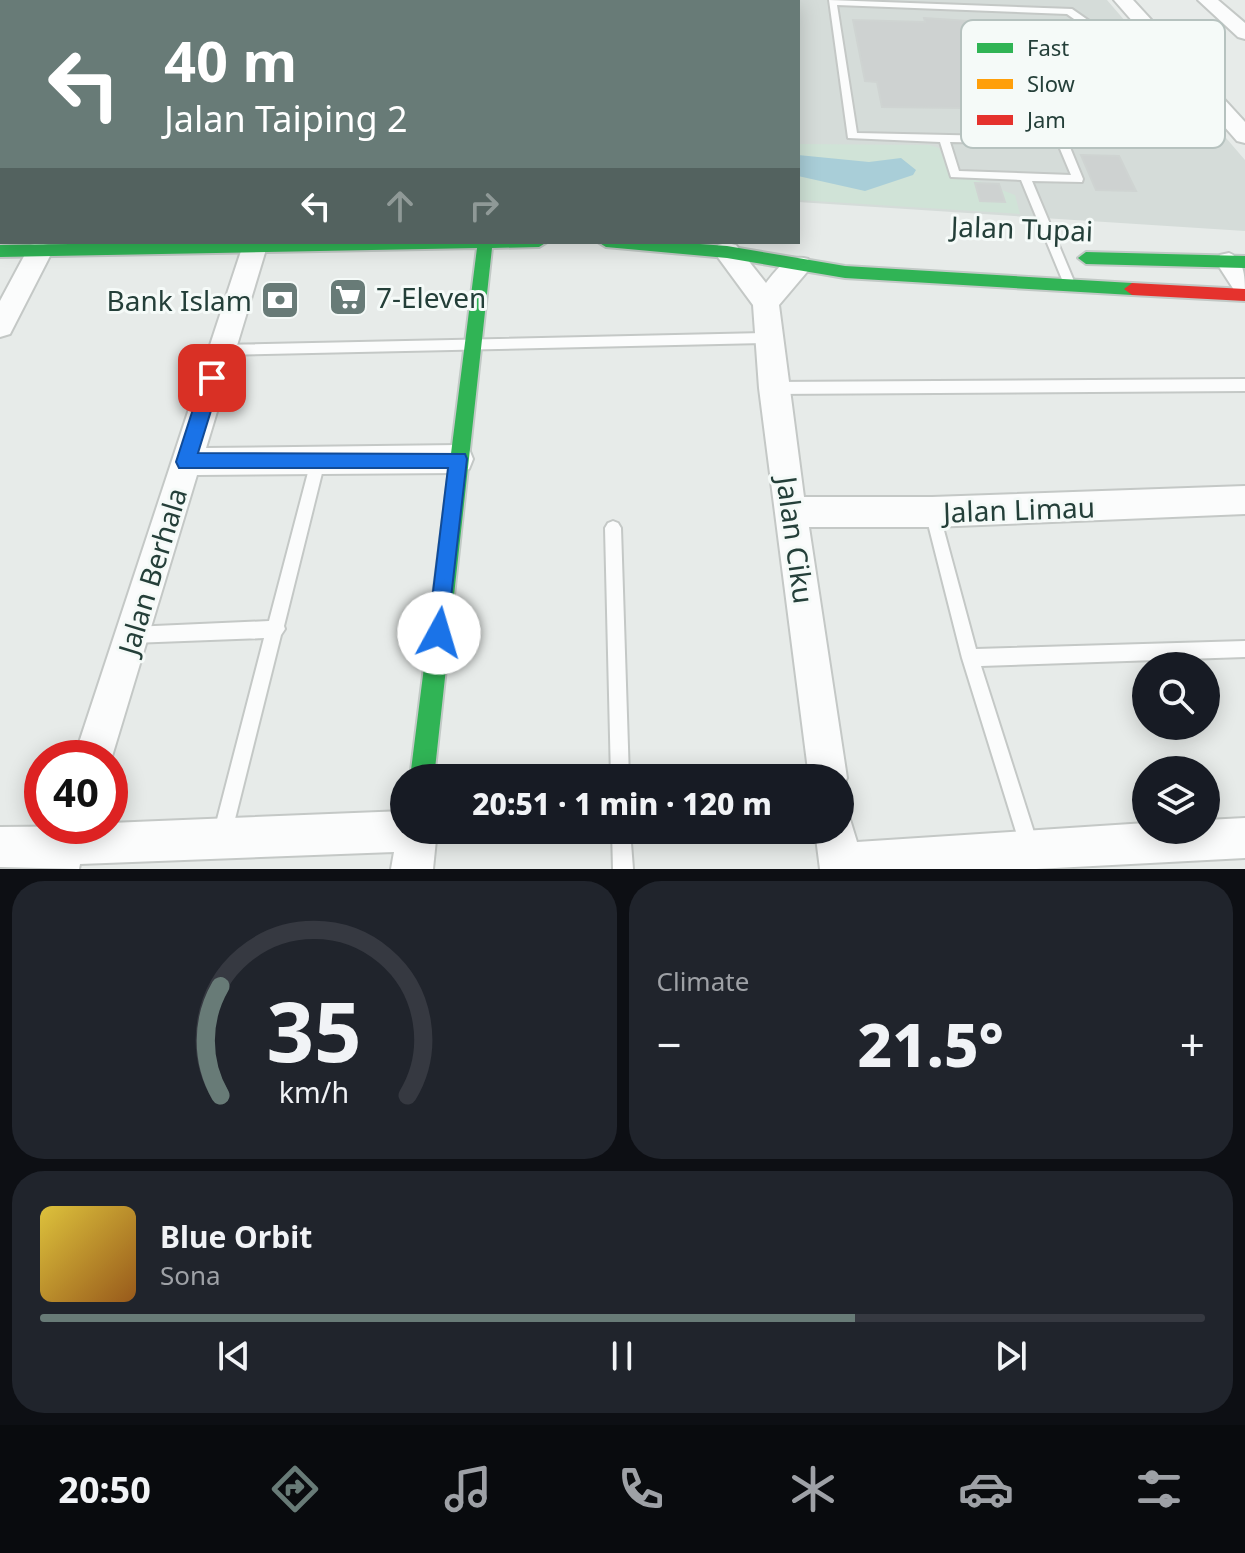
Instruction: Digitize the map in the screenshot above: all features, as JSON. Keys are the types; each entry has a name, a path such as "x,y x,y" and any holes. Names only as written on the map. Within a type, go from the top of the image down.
{"main road":[{"path":"0,251 144,246 408,244"},
{"path":"424,764 485,244"},
{"path":"630,244 727,252 799,266 906,277 1245,295"},
{"name":"Jalan Tupai","path":"1051,256 1237,262"},
{"path":"1184,293 1224,311"}],"street":[{"path":"1123,0 1141,20"},
{"path":"1207,0 1245,33"},
{"path":"1225,114 1245,136"},
{"name":"Jalan Berhala","path":"99,740 254,246"},
{"path":"0,326 39,252"},
{"path":"727,252 766,303 787,274 799,266"},
{"path":"1237,262 1245,286"},
{"name":"Jalan Ciku","path":"766,303 766,338 793,512 826,764"},
{"path":"186,462 458,459"},
{"name":"Jalan Limau","path":"793,512 932,512 1245,500"},
{"path":"0,847 390,831"},
{"path":"839,854 1030,849 1245,838"},
{"path":"412,869 415,844"}],"lane":[{"path":"961,138 852,136 832,2 1069,11 1082,20"},
{"path":"944,138 955,174 1078,179 1065,148"},
{"path":"1025,177 1051,256 1070,286"},
{"path":"221,350 766,338"},
{"path":"773,388 1245,385"},
{"path":"221,839 318,461"},
{"path":"932,512 970,658 1030,849"},
{"path":"613,528 620,764"},
{"path":"132,635 277,629"},
{"path":"970,658 1245,649"},
{"path":"622,844 623,869"}],"shaded area":[{"path":"800,0 1107,0 1124,20 961,20 961,148 1225,148 1225,137 1245,160 1245,231 800,202"}],"green space":[{"path":"800,144 929,145 939,148 950,175 979,181 1015,195 1020,214 800,200"}],"water":[{"path":"800,155 869,162 901,158 916,170 913,175 865,191 800,176"}],"building":[{"path":"924,18 961,20 961,108 882,107 877,82 865,81 853,20 925,22"},
{"path":"1081,155 1119,156 1136,191 1096,190"},
{"path":"975,183 999,184 1005,202 980,201"}],"traffic: fast":[{"path":"0,251 419,244"},
{"path":"424,764 485,244"},
{"path":"630,244 727,252 845,272 1132,289"},
{"path":"1086,258 1245,262"}],"traffic: jam":[{"path":"1132,289 1245,295"}],"place":[{"name":"7-Eleven","path":"348,297"},
{"name":"Bank Islam","path":"280,300"}],"route":[{"path":"212,378 186,462 458,459 439,633"}]}
